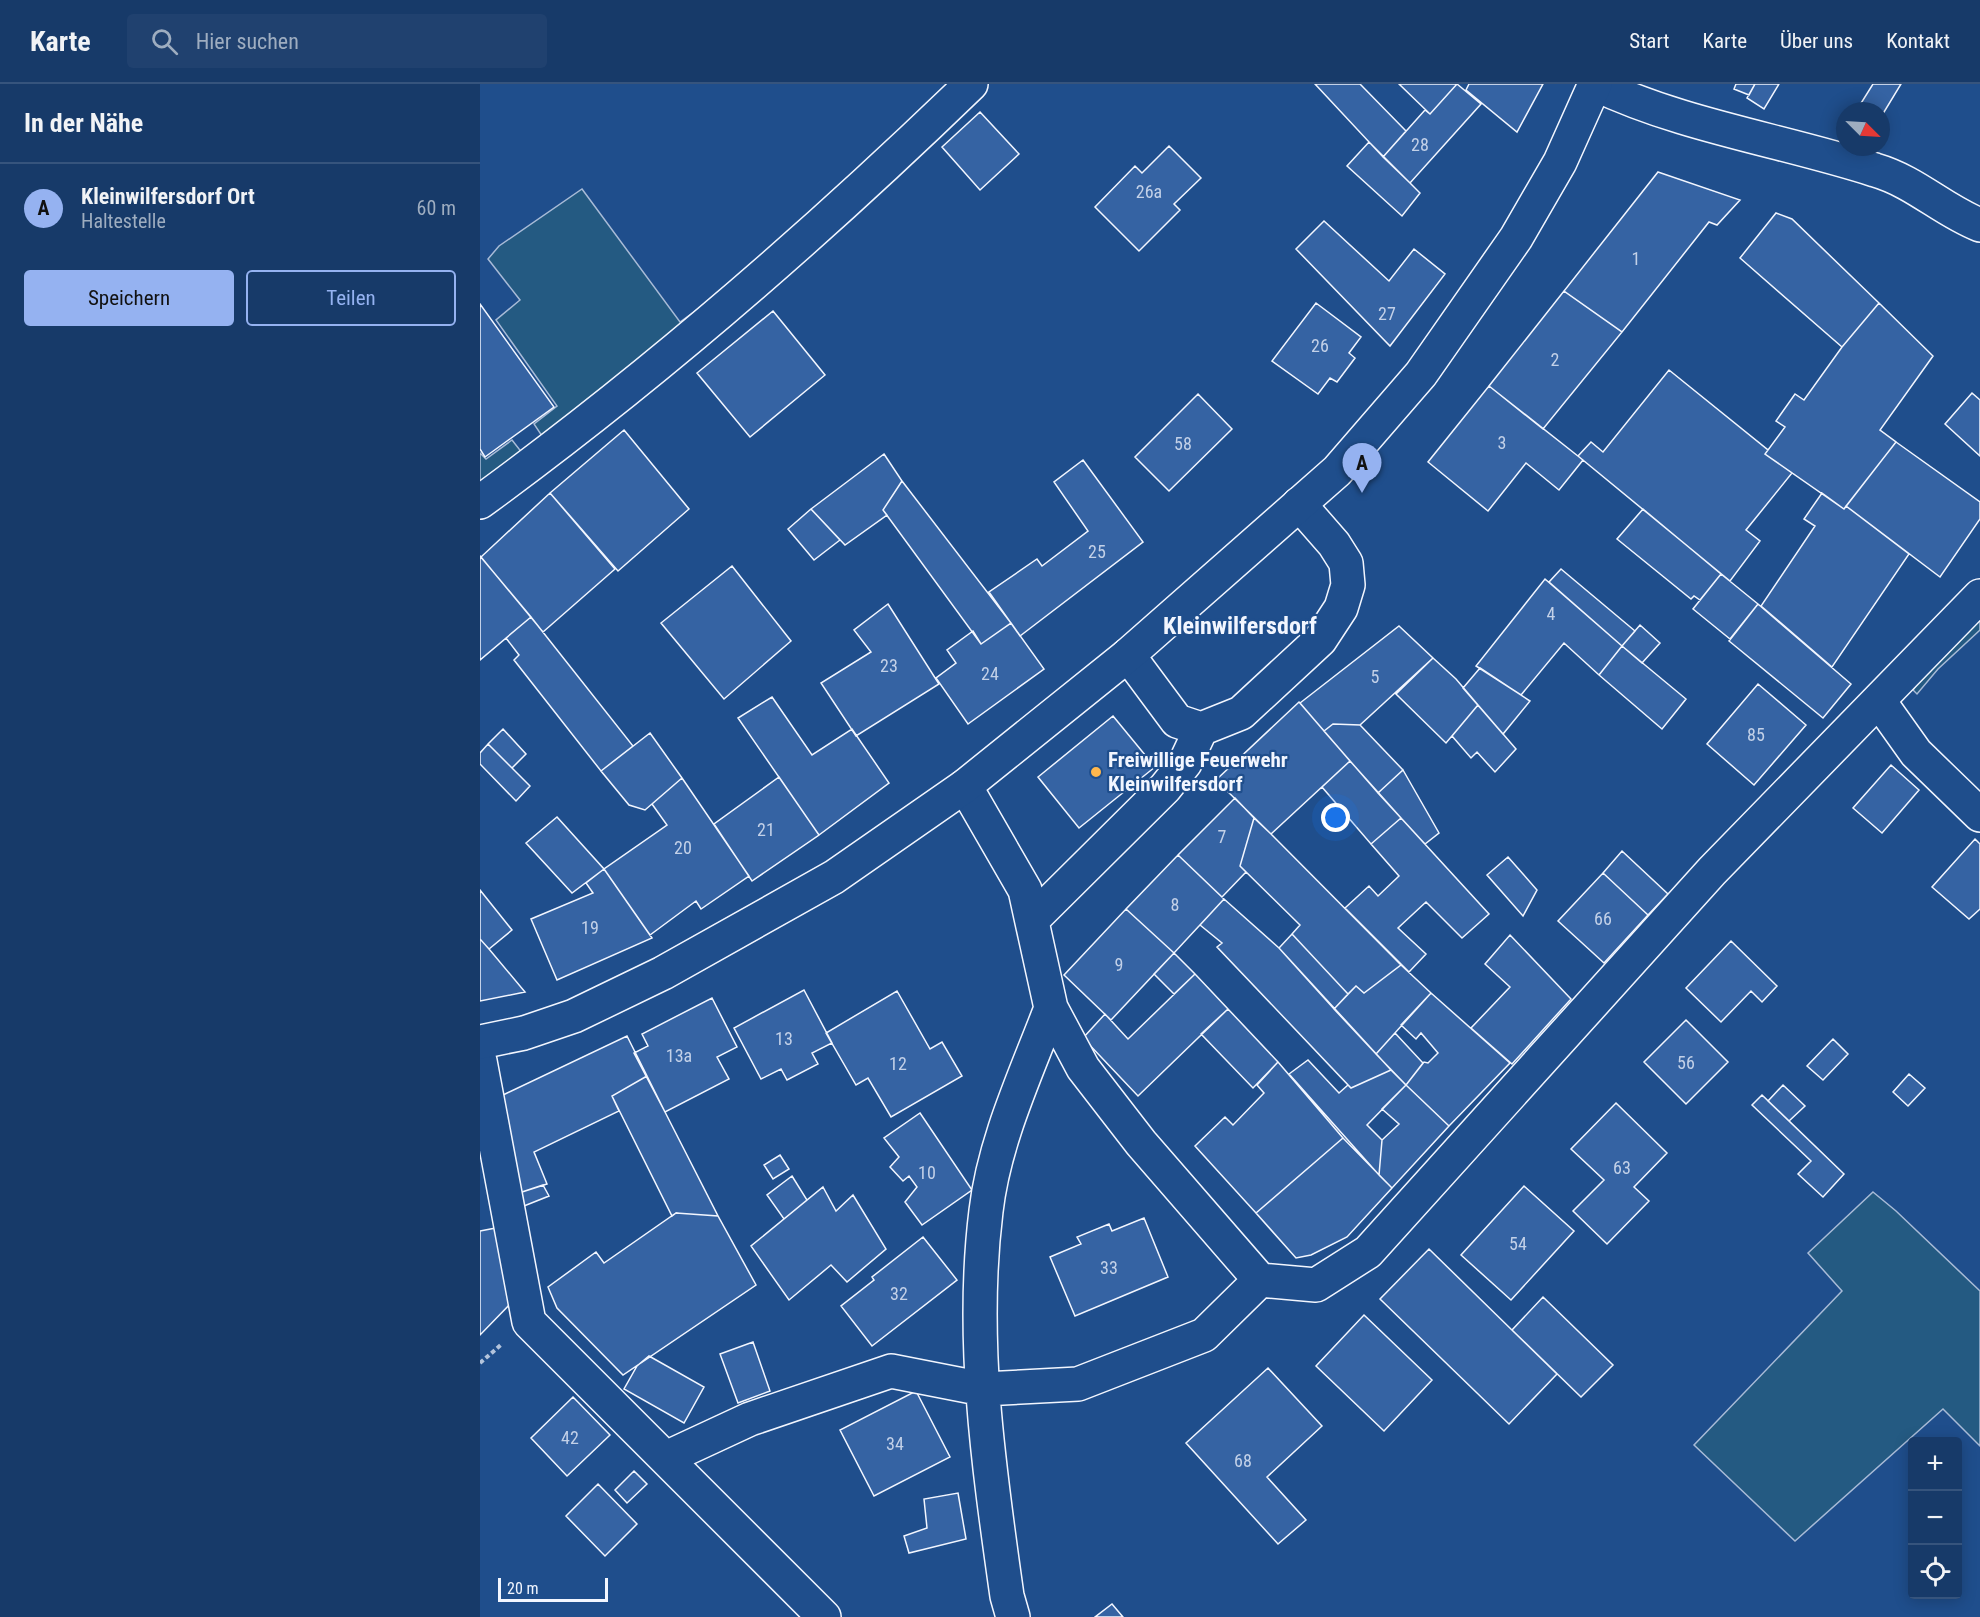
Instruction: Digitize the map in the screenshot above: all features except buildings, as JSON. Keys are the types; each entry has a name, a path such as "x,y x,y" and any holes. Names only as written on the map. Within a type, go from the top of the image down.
{"street":[{"path":"480,502 616,398 759,281 888,164 971,84"},
{"path":"480,1042 524,1033 574,1016 663,973 834,877 965,786 1128,655 1336,471 1421,374 1516,238 1560,162 1595,84 1635,103 1878,170 1923,190 1969,221 1980,249"},
{"path":"1128,655 1177,722 1201,729 1241,713 1320,640 1341,608 1348,585 1346,563 1334,544 1299,504"},
{"path":"965,786 1025,890 1051,1008 1083,1068 1141,1143 1260,1280 1316,1285 1368,1252 1713,871 1980,596"},
{"path":"1879,701 1916,753 1980,815"},
{"path":"1032,920 1165,788 1185,763 1201,729"},
{"path":"1013,1617 1007,1596 987,1455 979,1319 986,1210 1001,1141 1051,1008"},
{"path":"480,1061 529,1322 824,1617"},
{"path":"666,1458 750,1419 891,1371 983,1389 1078,1384 1204,1335 1260,1280"}],"shaded area":[{"path":"582,189 680,322 720,293 719,302 542,436 534,424 557,406 496,320 520,300 488,259 499,246"},
{"path":"512,440 523,454 480,487 480,453 486,459"},
{"path":"1980,619 1980,630 1938,669 1917,694 1913,690 1927,669"},
{"path":"1873,1192 1980,1291 1980,1446 1943,1409 1912,1437 1908,1437 1908,1440 1795,1541 1694,1445 1842,1291 1808,1253"}],"place":[{"name":"Kleinwilfersdorf Ort","path":"1362,493"},
{"name":"Freiwillige Feuerwehr Kleinwilfersdorf","path":"1096,772"}],"district":[{"name":"Kleinwilfersdorf","path":"1240,626"}]}
